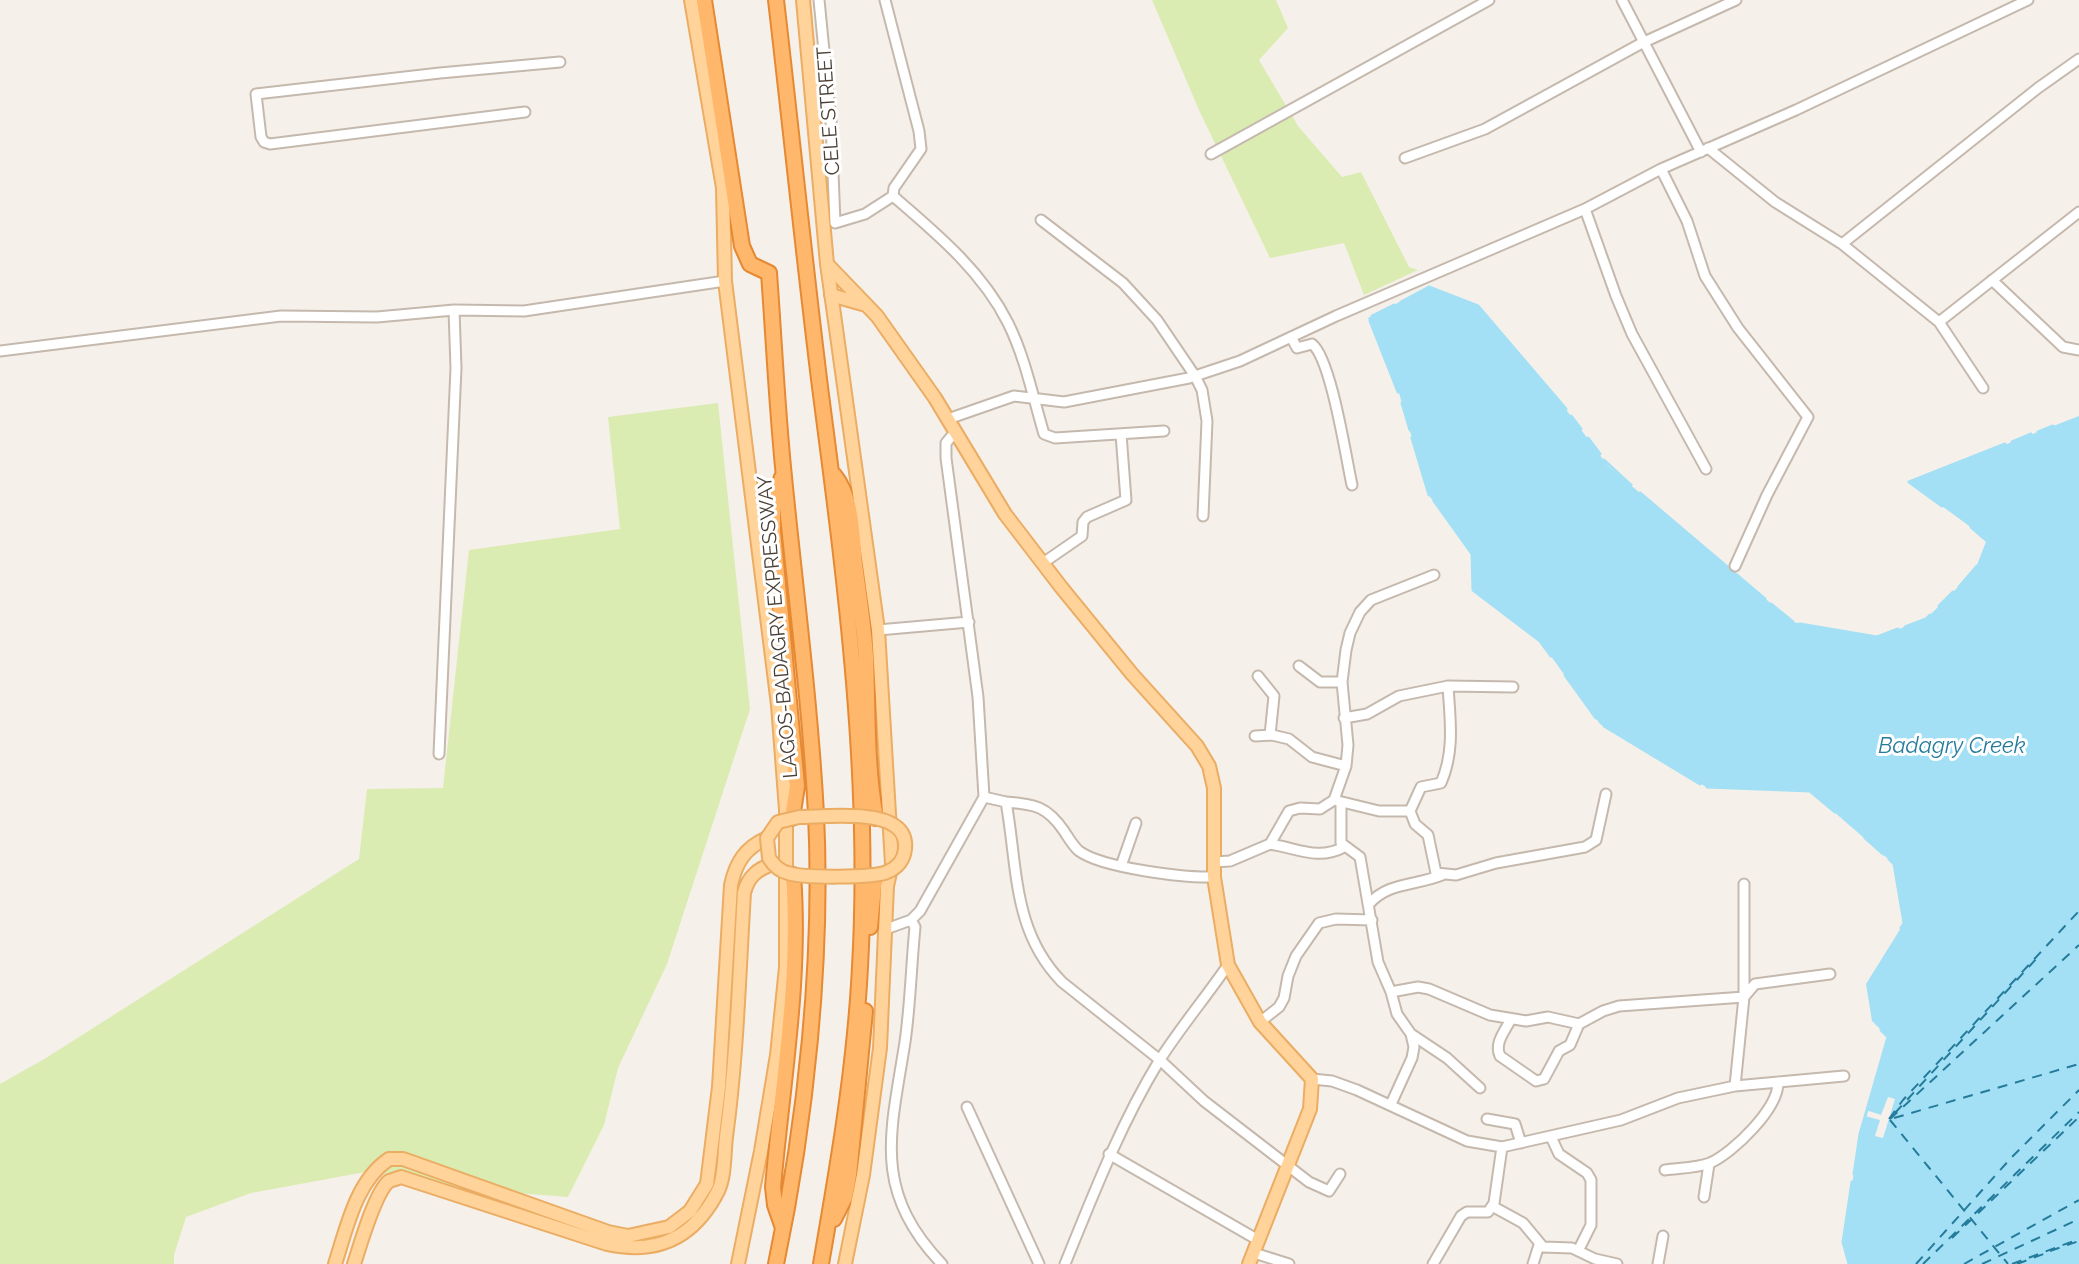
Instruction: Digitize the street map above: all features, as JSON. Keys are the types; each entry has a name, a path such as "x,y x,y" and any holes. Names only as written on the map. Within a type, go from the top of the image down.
{"highway":[{"name":"LAGOS-BADAGRY EXPRESSWAY","path":"704,0 742,246 750,264 769,273 783,473 802,641 816,815 813,982 800,1138 776,1264"},
{"path":"776,0 851,638 862,811 860,967 843,1143 821,1264"},
{"path":"831,472 846,496 865,651 876,818"},
{"path":"783,473 773,506 797,786 792,818"},
{"path":"784,1229 775,1205 773,1187 791,1039 795,963 793,875"},
{"path":"827,1231 845,1197 849,1175 863,1042 875,876"}],"main road":[{"name":"LAGOS-BADAGRY EXPRESSWAY","path":"691,0 723,188 725,281 778,705 787,875 786,967 777,1055 738,1264"},
{"path":"803,0 827,264 878,630 892,864 887,886 880,1048 863,1175 845,1264"},
{"path":"827,264 869,306 956,431 1005,514 1132,674 1187,732 1209,766 1214,788 1214,877 1228,965 1260,1022 1312,1079 1310,1109 1254,1252"},
{"path":"831,295 869,306"},
{"path":"354,1264 383,1188 390,1180 401,1177 629,1249 658,1245 693,1227 706,1213 720,1188 729,1114 731,885 745,851 767,838 778,822 792,818 888,820 898,827 906,845 895,868 875,876 793,875 773,864 767,853 767,838"},
{"path":"335,1264 350,1218 368,1178 389,1159 403,1159 608,1232 628,1236 669,1227 690,1211 707,1184 729,1035 744,893 752,876 761,868 773,864"}],"street":[{"name":"CELE STREET","path":"819,0 826,58 835,223 865,214 893,196"},
{"path":"885,0 921,149 894,188 893,196 963,259 991,296 1008,323 1044,434 1164,431"},
{"path":"1211,154 1489,0"},
{"path":"1622,0 1642,43 1705,150 1775,202 1842,244 1939,322 1983,388"},
{"path":"1405,158 1485,129 1642,43 1736,0"},
{"path":"948,419 1014,396 1064,402 1195,376 1240,361 1585,209 1661,169 1796,110 2028,0"},
{"path":"806,26 823,25"},
{"path":"809,59 826,58"},
{"path":"1842,244 2079,59"},
{"path":"525,112 270,144 261,137 256,94 560,62"},
{"path":"1661,169 1687,221 1705,276 1738,328 1808,417 1767,495 1735,566"},
{"path":"1585,209 1632,334 1706,469"},
{"path":"1939,322 2079,212"},
{"path":"1041,220 1123,283 1157,320 1195,376 1202,390 1207,421 1203,516"},
{"path":"1992,280 2063,347 2079,350"},
{"path":"0,351 281,316 377,317 454,310 524,311 725,281"},
{"path":"439,754 456,368 454,310"},
{"path":"1291,337 1297,348 1312,344 1318,351 1336,405 1352,485"},
{"path":"886,929 911,920 920,911 984,797 978,697 946,458 946,443 956,431"},
{"path":"1043,563 1082,536 1083,522 1087,517 1126,500 1121,434"},
{"path":"1434,575 1371,600 1360,612 1350,633 1342,682 1348,745 1338,802 1340,837 1344,847 1360,857 1378,962 1397,1014 1411,1034 1447,1058 1480,1088"},
{"path":"878,630 969,622"},
{"path":"1299,666 1320,682 1342,682"},
{"path":"1258,676 1274,696 1270,735"},
{"path":"1344,718 1367,714 1399,696 1448,686 1513,687"},
{"path":"1448,686 1452,741 1447,768 1441,783 1421,787 1410,811 1415,824 1428,835 1436,873 1456,875 1496,863 1585,847 1596,840 1606,794"},
{"path":"1255,736 1270,735 1294,742 1312,757 1346,766"},
{"path":"984,797 1037,805 1059,825 1081,853 1121,866 1172,875 1214,877"},
{"path":"1006,802 1028,934 1039,955 1062,982 1160,1060 1204,1101 1309,1182 1329,1191 1340,1174"},
{"path":"1270,844 1289,811 1300,808 1320,809 1338,802 1379,811 1410,811"},
{"path":"1121,866 1136,823"},
{"path":"1213,862 1230,861 1270,844 1296,848 1312,855 1332,854 1344,847"},
{"path":"1369,904 1382,891 1442,875"},
{"path":"1735,1086 1744,997 1744,884"},
{"path":"1260,1022 1279,1007 1296,956 1319,923 1326,919 1372,920"},
{"path":"911,920 915,927 909,1009 891,1132 891,1176 914,1231 942,1264"},
{"path":"1065,1264 1109,1154 1160,1060 1228,965"},
{"path":"1511,1019 1498,1044 1500,1056 1536,1081 1544,1079 1559,1051 1570,1045 1579,1024 1603,1011 1619,1006 1744,997 1755,984 1830,974"},
{"path":"1391,992 1418,987 1471,1009 1511,1019 1526,1021 1548,1017 1579,1024"},
{"path":"1391,1104 1412,1058 1414,1047 1411,1034"},
{"path":"1312,1079 1332,1081 1391,1104 1467,1141 1502,1147 1621,1120 1678,1098 1735,1086 1844,1076"},
{"path":"1665,1170 1709,1164 1746,1137 1777,1095 1778,1082"},
{"path":"967,1107 1039,1264"},
{"path":"1487,1119 1515,1124 1521,1143"},
{"path":"1551,1137 1559,1154 1587,1173 1591,1180 1591,1225 1578,1251"},
{"path":"1433,1264 1461,1216 1467,1212 1488,1212 1492,1206 1502,1147"},
{"path":"1109,1154 1254,1252 1289,1264"},
{"path":"1704,1197 1709,1164"},
{"path":"1492,1206 1523,1223 1539,1245 1572,1248 1595,1259 1617,1264"},
{"path":"1658,1264 1663,1236"},
{"path":"1533,1264 1539,1245"}],"green space":[{"path":"1152,0 1276,0 1288,28 1259,60 1298,126 1342,177 1361,172 1409,267 1418,270 1364,295 1344,243 1270,258 1199,110"},
{"path":"718,403 750,709 667,964 618,1068 604,1125 568,1197 463,1189 371,1171 251,1193 186,1217 174,1264 0,1264 0,1084 359,859 367,789 443,788 469,550 620,529 608,417"}],"water":[{"name":"Badagry Creek","path":"1429,287 1478,306 1553,392 1608,466 1793,622 1877,637 1926,619 1975,570 1987,539 1909,482 2079,416 2079,1264 1849,1264 1843,1242 1860,1134 1888,1037 1872,1021 1866,984 1904,923 1894,864 1810,791 1706,787 1600,724 1540,641 1473,590 1472,554 1428,494 1399,393 1368,318"}],"pier":[{"path":"1888,1097 1895,1099 1883,1138 1875,1136 1880,1120 1865,1116 1866,1110 1881,1115"}],"waterway":[{"path":"1401,302 1429,287 1478,306 1566,409"},
{"path":"1372,316 1394,305"},
{"path":"1370,321 1398,392"},
{"path":"1402,403 1410,430"},
{"path":"1571,416 1581,429"},
{"path":"2038,432 2053,426"},
{"path":"2012,442 2031,434"},
{"path":"1412,438 1429,495"},
{"path":"1588,438 1600,454"},
{"path":"1942,506 1909,482 2005,444"},
{"path":"1604,460 1631,485"},
{"path":"1640,493 1765,599"},
{"path":"1434,501 1472,554 1473,590 1540,641 1551,656"},
{"path":"1971,527 1986,540"},
{"path":"1959,587 1977,566"},
{"path":"1939,606 1953,592"},
{"path":"1771,604 1793,622"},
{"path":"1905,627 1930,615"},
{"path":"1800,624 1877,637 1898,629"},
{"path":"1565,675 1596,718"},
{"path":"1604,726 1700,784"},
{"path":"1707,787 1810,791 1835,812"},
{"path":"1865,838 1883,854"},
{"path":"1889,859 1894,864 1904,923 1901,928"},
{"path":"1854,1174 1860,1134 1888,1037 1881,1030"},
{"path":"1849,1264 1843,1242 1852,1182"}],"ferry route":[{"path":"1889,1119 1903,1100 2079,911"},
{"path":"1890,1119 2079,945"},
{"path":"1895,1113 2037,958"},
{"path":"1894,1118 2079,1064"},
{"path":"1916,1264 2011,1158 2079,1090"},
{"path":"1923,1264 2079,1112"},
{"path":"1952,1238 2079,1117"},
{"path":"1890,1120 2008,1264"},
{"path":"1964,1264 2079,1200"},
{"path":"1982,1264 2079,1219"},
{"path":"2012,1264 2079,1239"},
{"path":"2050,1251 2079,1241"},
{"path":"2017,1264 2049,1252"}]}
